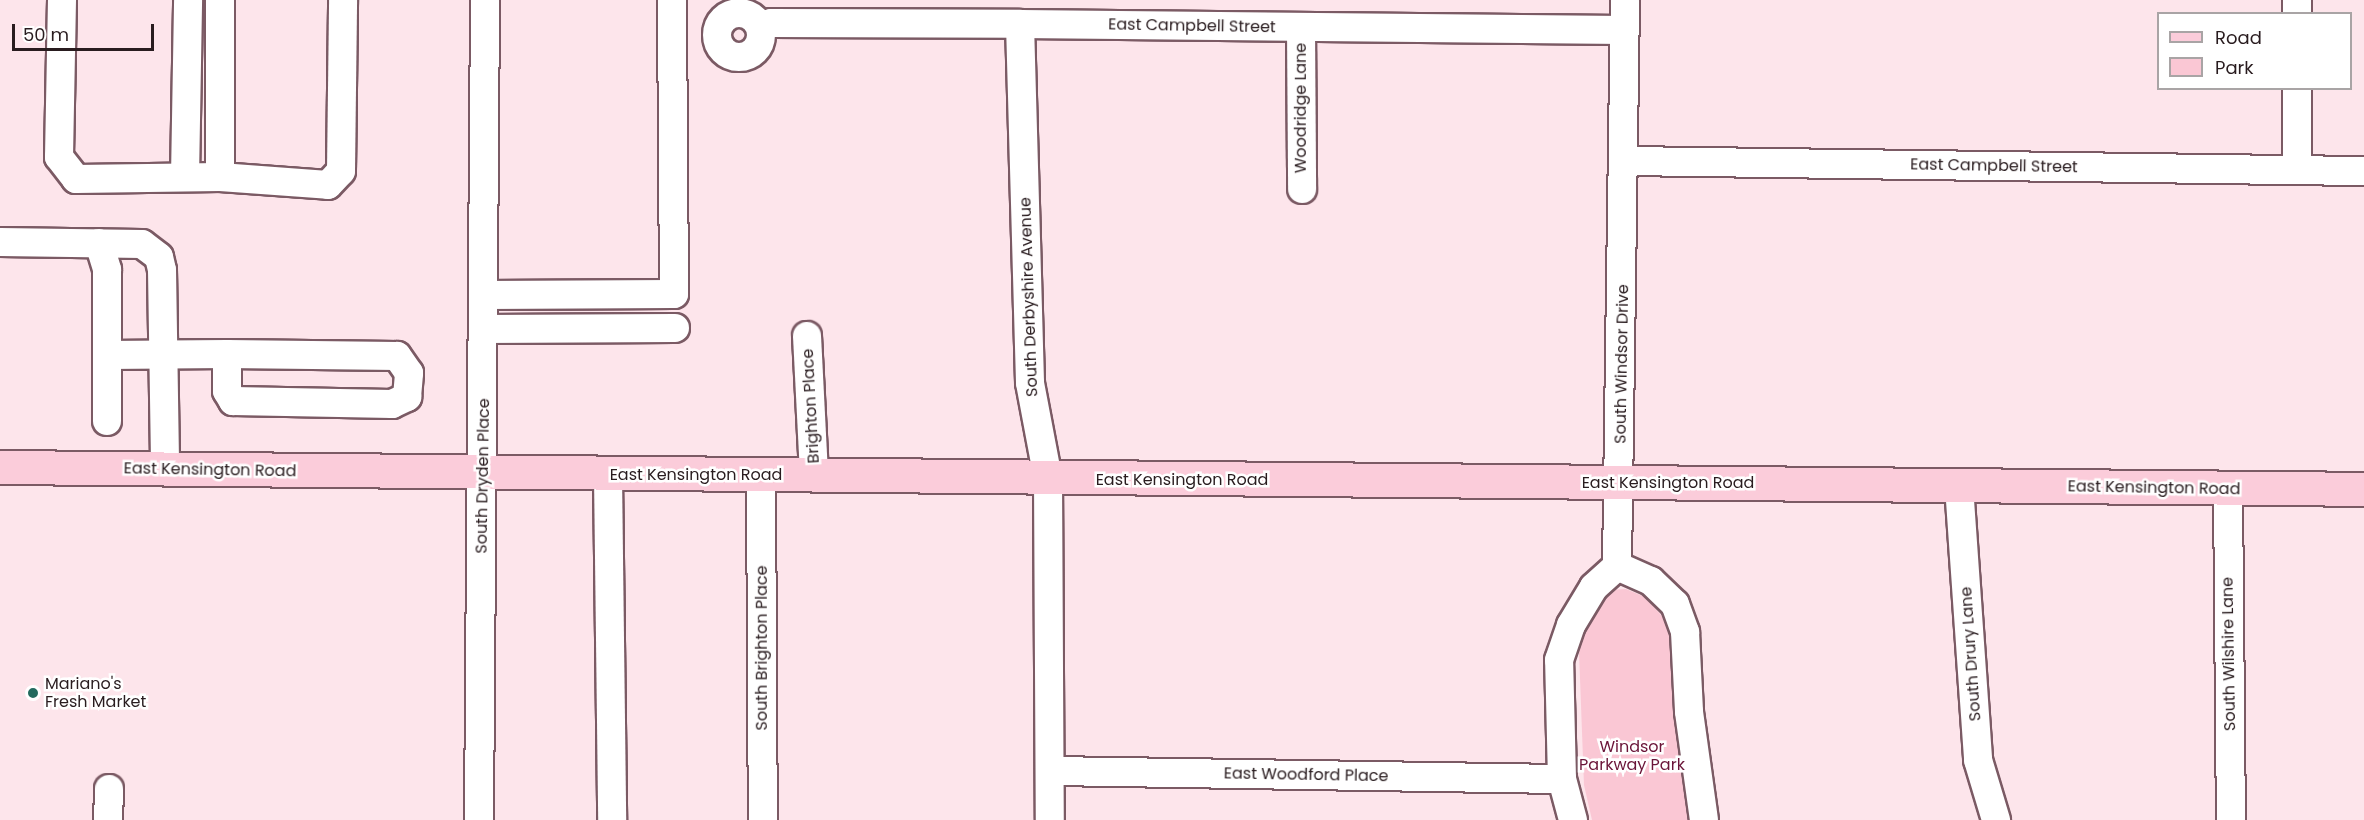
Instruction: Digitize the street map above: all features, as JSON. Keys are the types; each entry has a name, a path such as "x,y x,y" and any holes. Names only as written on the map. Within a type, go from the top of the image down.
{"main road":[{"name":"East Kensington Road","path":"0,467 608,475 2364,489"}],"street":[{"path":"62,0 58,157 76,178 220,177 328,185 341,171 343,0"},
{"path":"185,177 188,0"},
{"path":"220,0 220,177"},
{"name":"South Dryden Place","path":"479,820 485,295 485,0"},
{"path":"485,295 674,294 672,0"},
{"name":"South Windsor Drive","path":"1617,566 1624,161 1624,0"},
{"name":"East Campbell Street","path":"760,26 771,23 1020,24 1624,30"},
{"name":"South Derbyshire Avenue","path":"1020,24 1030,383 1048,478 1050,820"},
{"name":"Woodridge Lane","path":"1301,28 1302,189"},
{"path":"2296,170 2297,90"},
{"name":"East Campbell Street","path":"1624,161 2364,171"},
{"path":"0,242 142,244 159,257 162,270 165,470"},
{"path":"99,243 106,270 107,421"},
{"path":"484,329 675,328"},
{"name":"Brighton Place","path":"807,336 814,476"},
{"path":"107,354 227,354 397,356 409,373 407,397 392,404 233,401 226,391 227,354"},
{"path":"608,475 612,820"},
{"name":"South Brighton Place","path":"760,476 763,820"},
{"name":"South Drury Lane","path":"1959,486 1978,760 1996,820"},
{"name":"South Wilshire Lane","path":"2228,489 2231,820"},
{"path":"1573,820 1562,779 1559,660 1571,625 1594,587 1617,566 1651,581 1659,588 1675,604 1685,632 1689,712 1704,820"},
{"name":"East Woodford Place","path":"1051,771 1562,779"},
{"path":"108,820 109,789"}],"green space":[{"name":"Windsor Parkway Park","path":"1626,589 1645,597 1662,616 1671,636 1692,820 1592,820 1584,785 1578,625 1609,590"}],"place":[{"name":"Mariano's Fresh Market","path":"33,693"}]}
